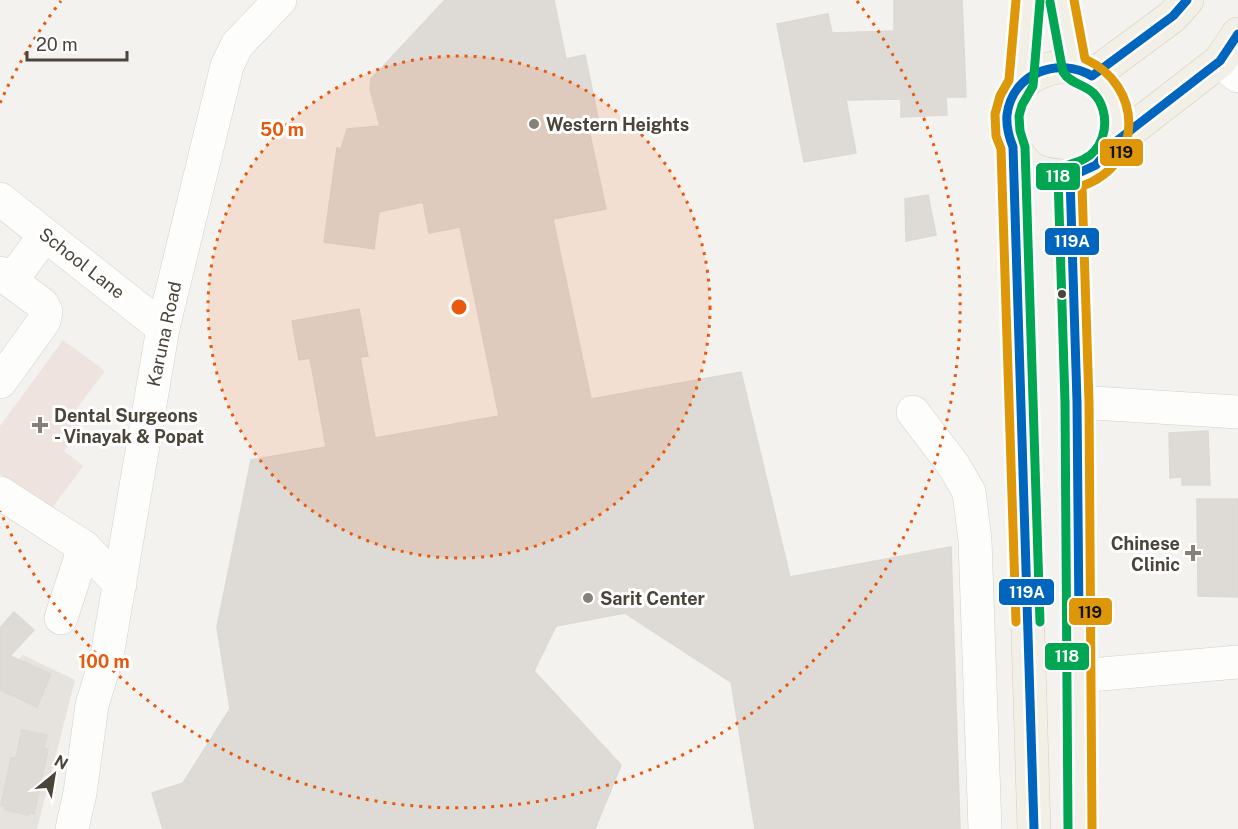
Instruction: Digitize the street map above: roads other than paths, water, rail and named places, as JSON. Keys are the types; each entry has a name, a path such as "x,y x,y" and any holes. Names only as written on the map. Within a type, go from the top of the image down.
{"main road":[{"path":"1022,84 1028,0"},
{"path":"1062,0 1083,72"},
{"path":"1083,72 1173,16 1187,0"},
{"path":"1114,143 1229,69 1238,34"},
{"path":"1013,147 1030,167 1047,175 1070,177 1089,171 1104,159 1114,143 1118,126 1114,102 1103,85 1083,72 1052,67 1035,74 1022,84 1011,100 1007,115 1008,134 1013,147 1034,829"},
{"path":"1070,177 1077,402 1080,829"}],"street":[{"name":"Karuna Road","path":"72,829 80,793 92,705 107,656 163,328 227,66 237,45 280,0"},
{"name":"School Lane","path":"0,199 163,328"},
{"path":"0,382 44,321 46,312 42,304 6,277 45,235"},
{"path":"1077,402 1238,411"},
{"path":"913,412 954,466 969,492 975,540 985,829"},
{"path":"0,493 84,547 120,584"},
{"path":"61,618 84,547"},
{"path":"1079,676 1238,662"}],"place":[{"name":"Western Heights","path":"534,124"},
{"name":"Dental Surgeons - Vinayak & Popat","path":"40,425"},
{"name":"Chinese Clinic","path":"1193,553"},
{"name":"Sarit Center","path":"588,598"}]}
